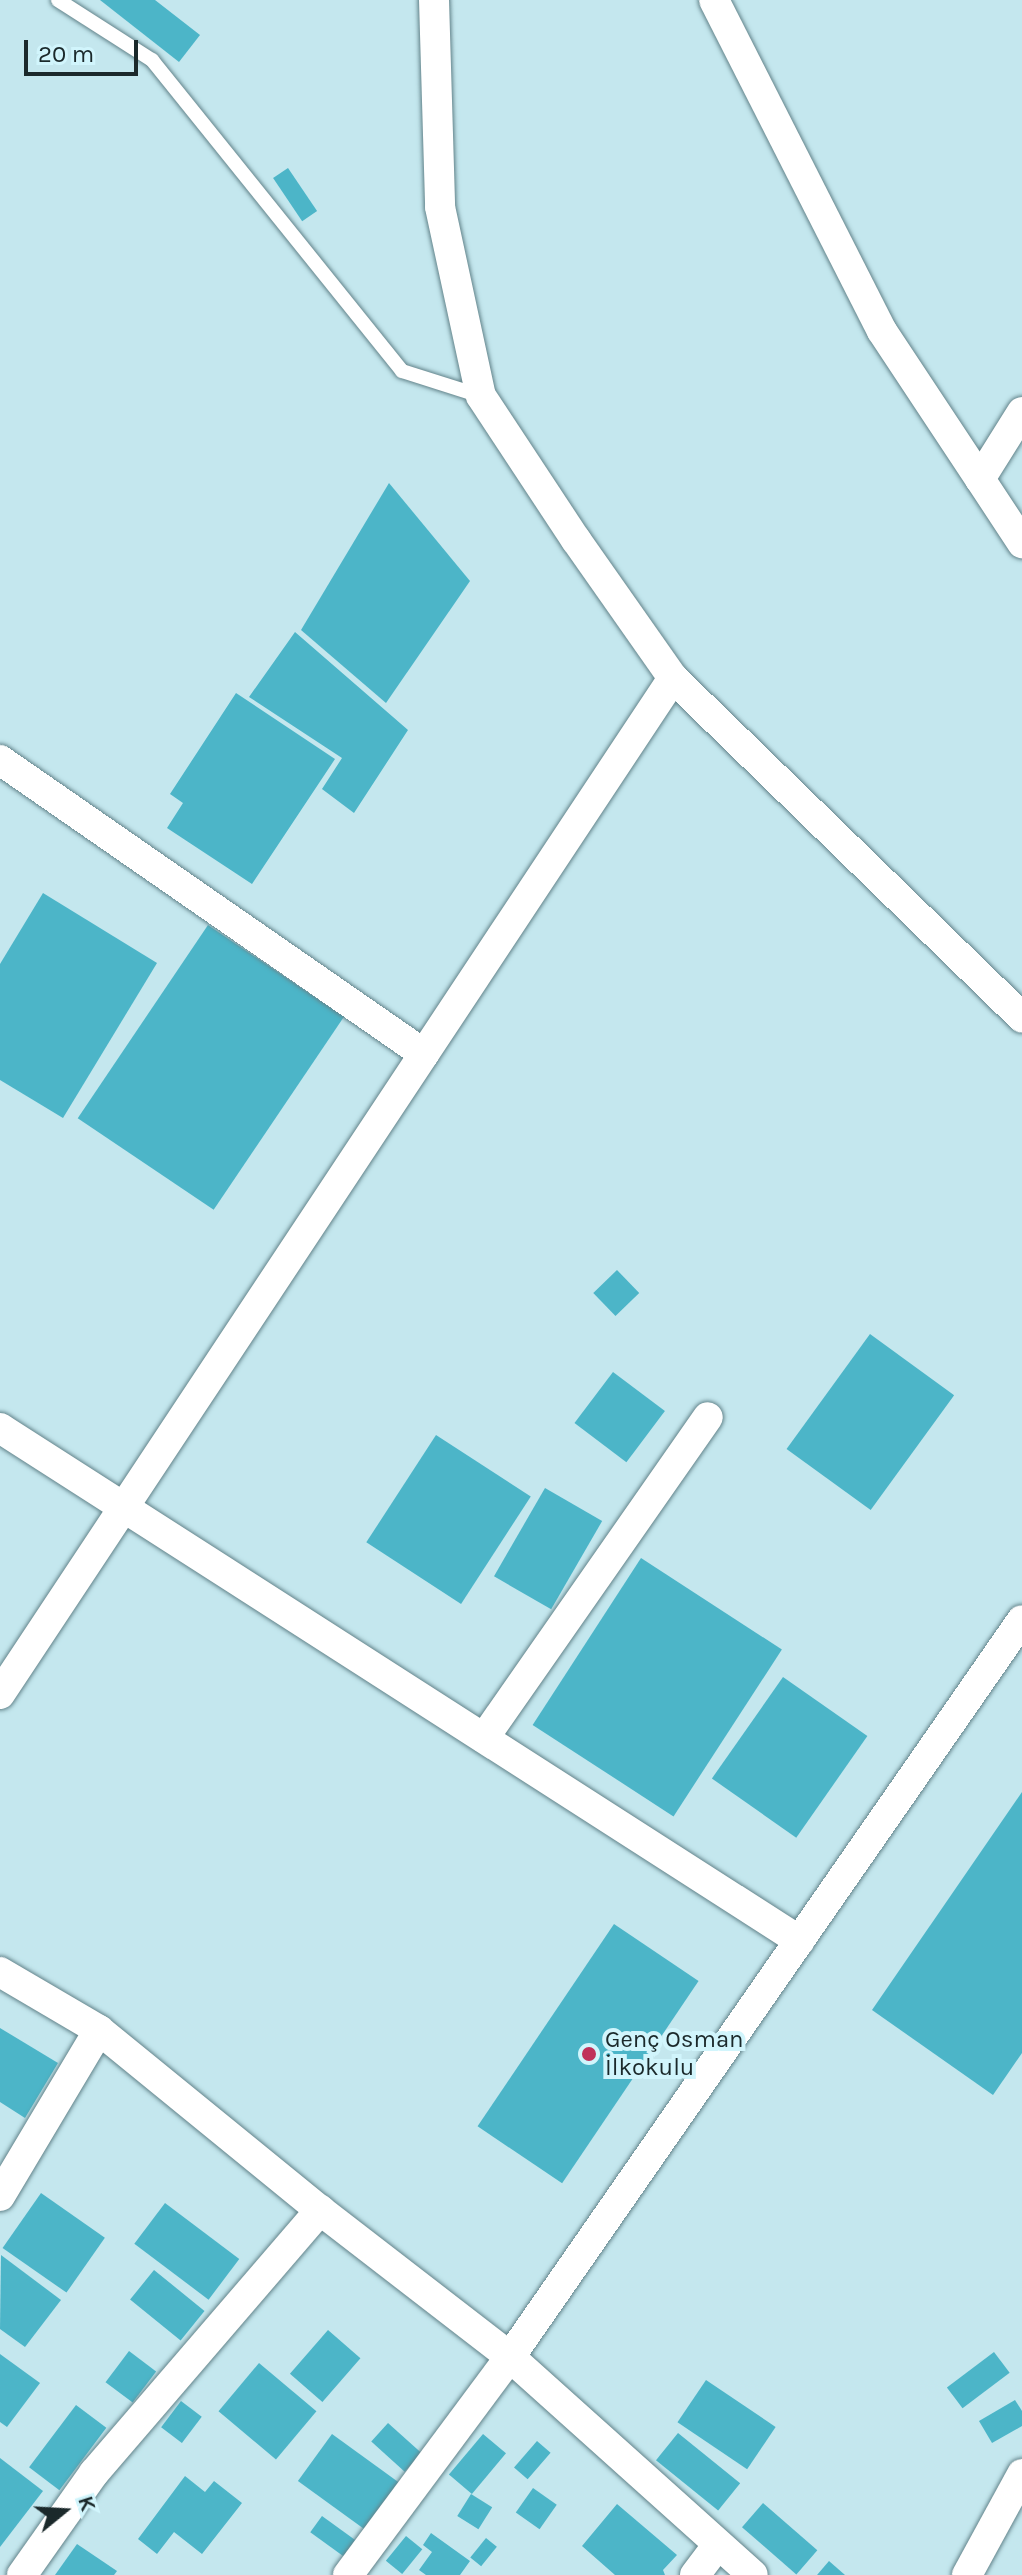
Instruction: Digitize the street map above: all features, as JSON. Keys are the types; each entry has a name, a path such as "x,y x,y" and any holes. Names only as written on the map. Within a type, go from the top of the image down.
{"street":[{"path":"434,0 440,207 481,396 673,678 1022,1017"},
{"path":"714,0 882,331 1022,543"},
{"path":"980,479 1022,412"},
{"path":"0,1694 673,678"},
{"path":"0,760 424,1054"},
{"path":"484,1738 708,1417"},
{"path":"0,1428 800,1941"},
{"path":"348,2575 510,2357 1022,1620"},
{"path":"0,1972 99,2030 320,2210 510,2357 717,2546 753,2575"},
{"path":"0,2196 99,2030"},
{"path":"22,2575 94,2473 320,2210"},
{"path":"967,2575 1022,2474"},
{"path":"695,2575 717,2546"}],"lane":[{"path":"58,0 152,60 402,371 481,396"}],"building":[{"path":"100,0 155,0 200,35 179,62"},
{"path":"288,168 317,211 302,221 273,178"},
{"path":"389,483 470,581 386,703 301,630"},
{"path":"295,632 408,730 354,813 322,789 342,758 249,697"},
{"path":"236,693 335,759 252,884 167,828 183,803 170,794"},
{"path":"43,893 157,963 63,1118 0,1080 0,964"},
{"path":"208,925 344,1017 214,1210 78,1118"},
{"path":"617,1270 639,1293 615,1316 593,1293"},
{"path":"870,1334 954,1395 871,1510 787,1449"},
{"path":"613,1372 665,1411 626,1462 574,1423"},
{"path":"436,1435 531,1497 461,1604 366,1542"},
{"path":"545,1488 602,1521 551,1609 494,1576"},
{"path":"641,1558 782,1649 674,1816 533,1725"},
{"path":"783,1677 867,1736 796,1838 712,1779"},
{"path":"1022,1792 1022,2053 993,2095 872,2010"},
{"name":"Genç Osman İlkokulu","path":"614,1924 699,1981 562,2183 478,2126"},
{"path":"0,2028 58,2063 25,2118 0,2102"},
{"path":"41,2193 105,2238 66,2293 3,2248"},
{"path":"165,2203 239,2259 209,2300 134,2244"},
{"path":"1,2255 61,2300 25,2347 0,2329"},
{"path":"154,2270 205,2311 181,2340 130,2300"},
{"path":"328,2330 360,2358 322,2402 290,2374"},
{"path":"129,2351 156,2371 133,2403 106,2382"},
{"path":"994,2352 1010,2373 963,2408 947,2388"},
{"path":"0,2354 40,2383 7,2427 0,2422"},
{"path":"259,2363 316,2411 276,2459 219,2411"},
{"path":"706,2380 776,2427 747,2469 677,2422"},
{"path":"1015,2400 1022,2411 1022,2426 992,2443 979,2421"},
{"path":"181,2401 202,2417 182,2443 161,2427"},
{"path":"76,2405 106,2428 59,2490 29,2467"},
{"path":"388,2423 421,2453 405,2472 371,2442"},
{"path":"678,2433 740,2483 718,2511 656,2460"},
{"path":"332,2434 400,2483 366,2530 298,2481"},
{"path":"483,2434 506,2453 472,2494 449,2475"},
{"path":"537,2441 551,2453 528,2479 514,2467"},
{"path":"0,2458 43,2491 0,2547"},
{"path":"185,2476 205,2492 214,2481 242,2503 202,2554 174,2532 157,2554 138,2539"},
{"path":"533,2488 557,2505 540,2529 516,2513"},
{"path":"471,2494 492,2507 478,2529 457,2516"},
{"path":"763,2503 817,2550 796,2574 742,2527"},
{"path":"617,2504 677,2555 663,2570 665,2575 615,2575 582,2546"},
{"path":"322,2516 355,2540 343,2556 310,2532"},
{"path":"431,2533 470,2561 460,2575 426,2575 419,2570 432,2552 423,2545"},
{"path":"406,2536 422,2549 402,2574 386,2561"},
{"path":"486,2538 497,2547 481,2566 470,2557"},
{"path":"77,2544 117,2571 114,2575 55,2575"},
{"path":"829,2561 845,2575 817,2575"}],"place":[{"name":"Genç Osman İlkokulu","path":"589,2054"}]}
